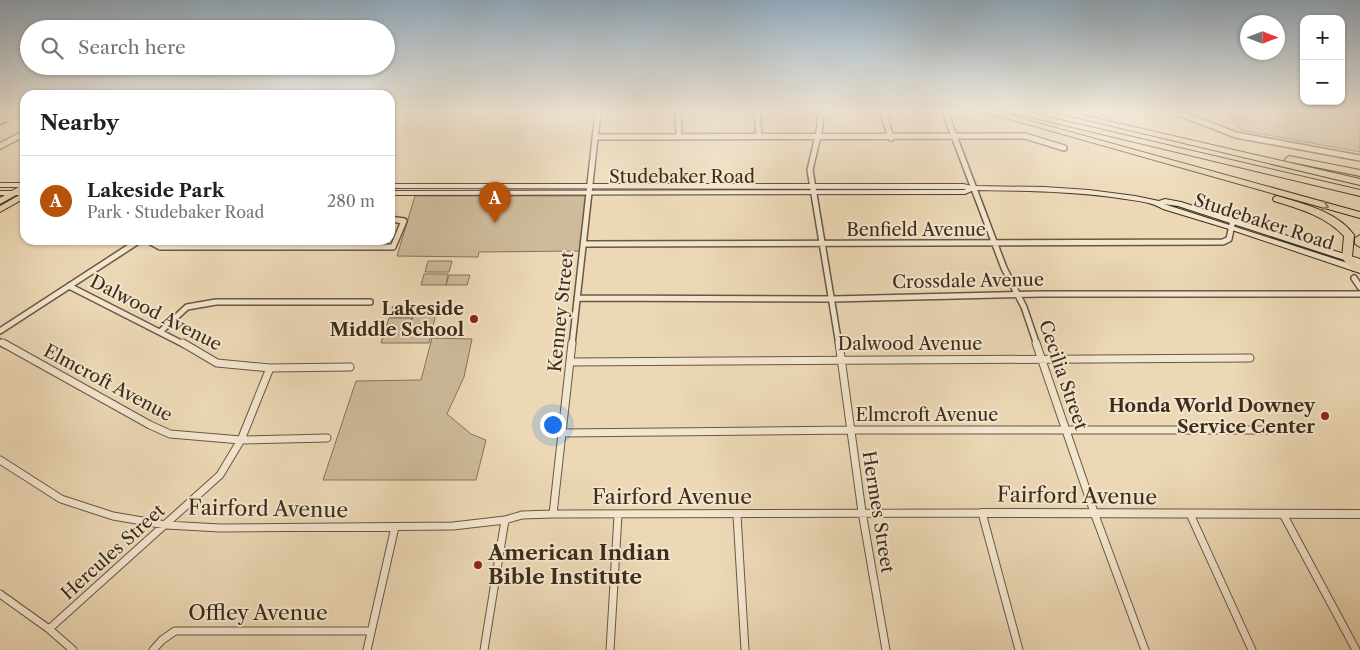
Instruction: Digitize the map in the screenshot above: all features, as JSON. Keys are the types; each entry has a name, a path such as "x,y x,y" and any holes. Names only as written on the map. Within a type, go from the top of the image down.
{"highway":[{"path":"1098,142 1355,214"},
{"path":"1144,142 1360,193"},
{"path":"1171,142 1360,186"},
{"path":"1187,142 1360,182"},
{"path":"1211,148 1240,150 1360,173"},
{"path":"1177,164 1331,218 1349,235 1347,258 1358,269"},
{"path":"1360,238 1360,244"}],"main road":[{"path":"0,186 20,186"},
{"name":"Studebaker Road","path":"395,186 965,192 973,188 1076,190 1115,194 1160,202 1165,207 1232,223 1347,258"},
{"path":"0,201 20,189"},
{"name":"Studebaker Road","path":"395,193 590,189"},
{"path":"0,193 20,194"},
{"path":"0,209 20,197"},
{"name":"Studebaker Road","path":"1232,223 1358,269"}],"street":[{"name":"Kenney Street","path":"553,514 595,142"},
{"name":"Hermes Street","path":"815,142 811,155 810,170 842,360 862,512 886,650"},
{"name":"Cecilia Street","path":"956,142 1004,268 1018,296 1043,358 1095,515 1145,650"},
{"path":"1046,142 1064,148"},
{"path":"1276,142 1360,158"},
{"path":"155,245 160,248 393,247 404,221 395,220"},
{"name":"Benfield Avenue","path":"584,244 1223,242 1229,239 1232,223"},
{"path":"0,331 132,245"},
{"path":"1358,269 1360,287"},
{"name":"Dalwood Avenue","path":"69,286 161,331 217,363 270,368 350,367"},
{"name":"Crossdale Avenue","path":"577,298 832,299 1360,294"},
{"path":"161,331 187,307 216,302 370,302"},
{"name":"Elmcroft Avenue","path":"0,342 150,425 170,434 241,440 327,438"},
{"name":"Dalwood Avenue","path":"570,362 1250,358"},
{"name":"Hercules Street","path":"49,629 220,475 241,440 270,368"},
{"name":"Elmcroft Avenue","path":"562,433 851,430 1293,430"},
{"name":"Fairford Avenue","path":"0,460 61,499 113,516 166,525 220,528 453,526 505,520 522,515 553,514 737,515 862,512 1095,515 1360,514"},
{"path":"982,513 1019,650"},
{"path":"1190,514 1252,650"},
{"path":"1283,514 1356,650"},
{"path":"610,650 618,515"},
{"path":"737,515 745,650"},
{"path":"484,650 505,520"},
{"path":"367,650 395,527"},
{"path":"0,594 49,629 73,650"},
{"name":"Offley Avenue","path":"153,650 174,631 371,631"}],"shaded area":[{"path":"1307,142 1360,142 1360,152"},
{"path":"415,196 586,196 580,251 479,252 478,257 397,256"},
{"path":"428,261 452,261 449,272 425,272"},
{"path":"424,274 448,274 446,285 421,285"},
{"path":"449,275 470,275 467,285 446,285"},
{"path":"393,306 415,306 412,317 389,317"},
{"path":"416,306 438,306 432,330 409,330"},
{"path":"389,318 412,318 408,331 432,331 429,343 381,343"},
{"path":"432,338 472,339 464,377 447,414 471,434 486,440 476,480 323,480 356,381 421,380"}],"place":[{"name":"Lakeside Park","path":"495,223"},
{"name":"Lakeside Middle School","path":"474,319"},
{"name":"Honda World Downey Service Center","path":"1325,416"},
{"name":"American Indian Bible Institute","path":"478,565"}]}
